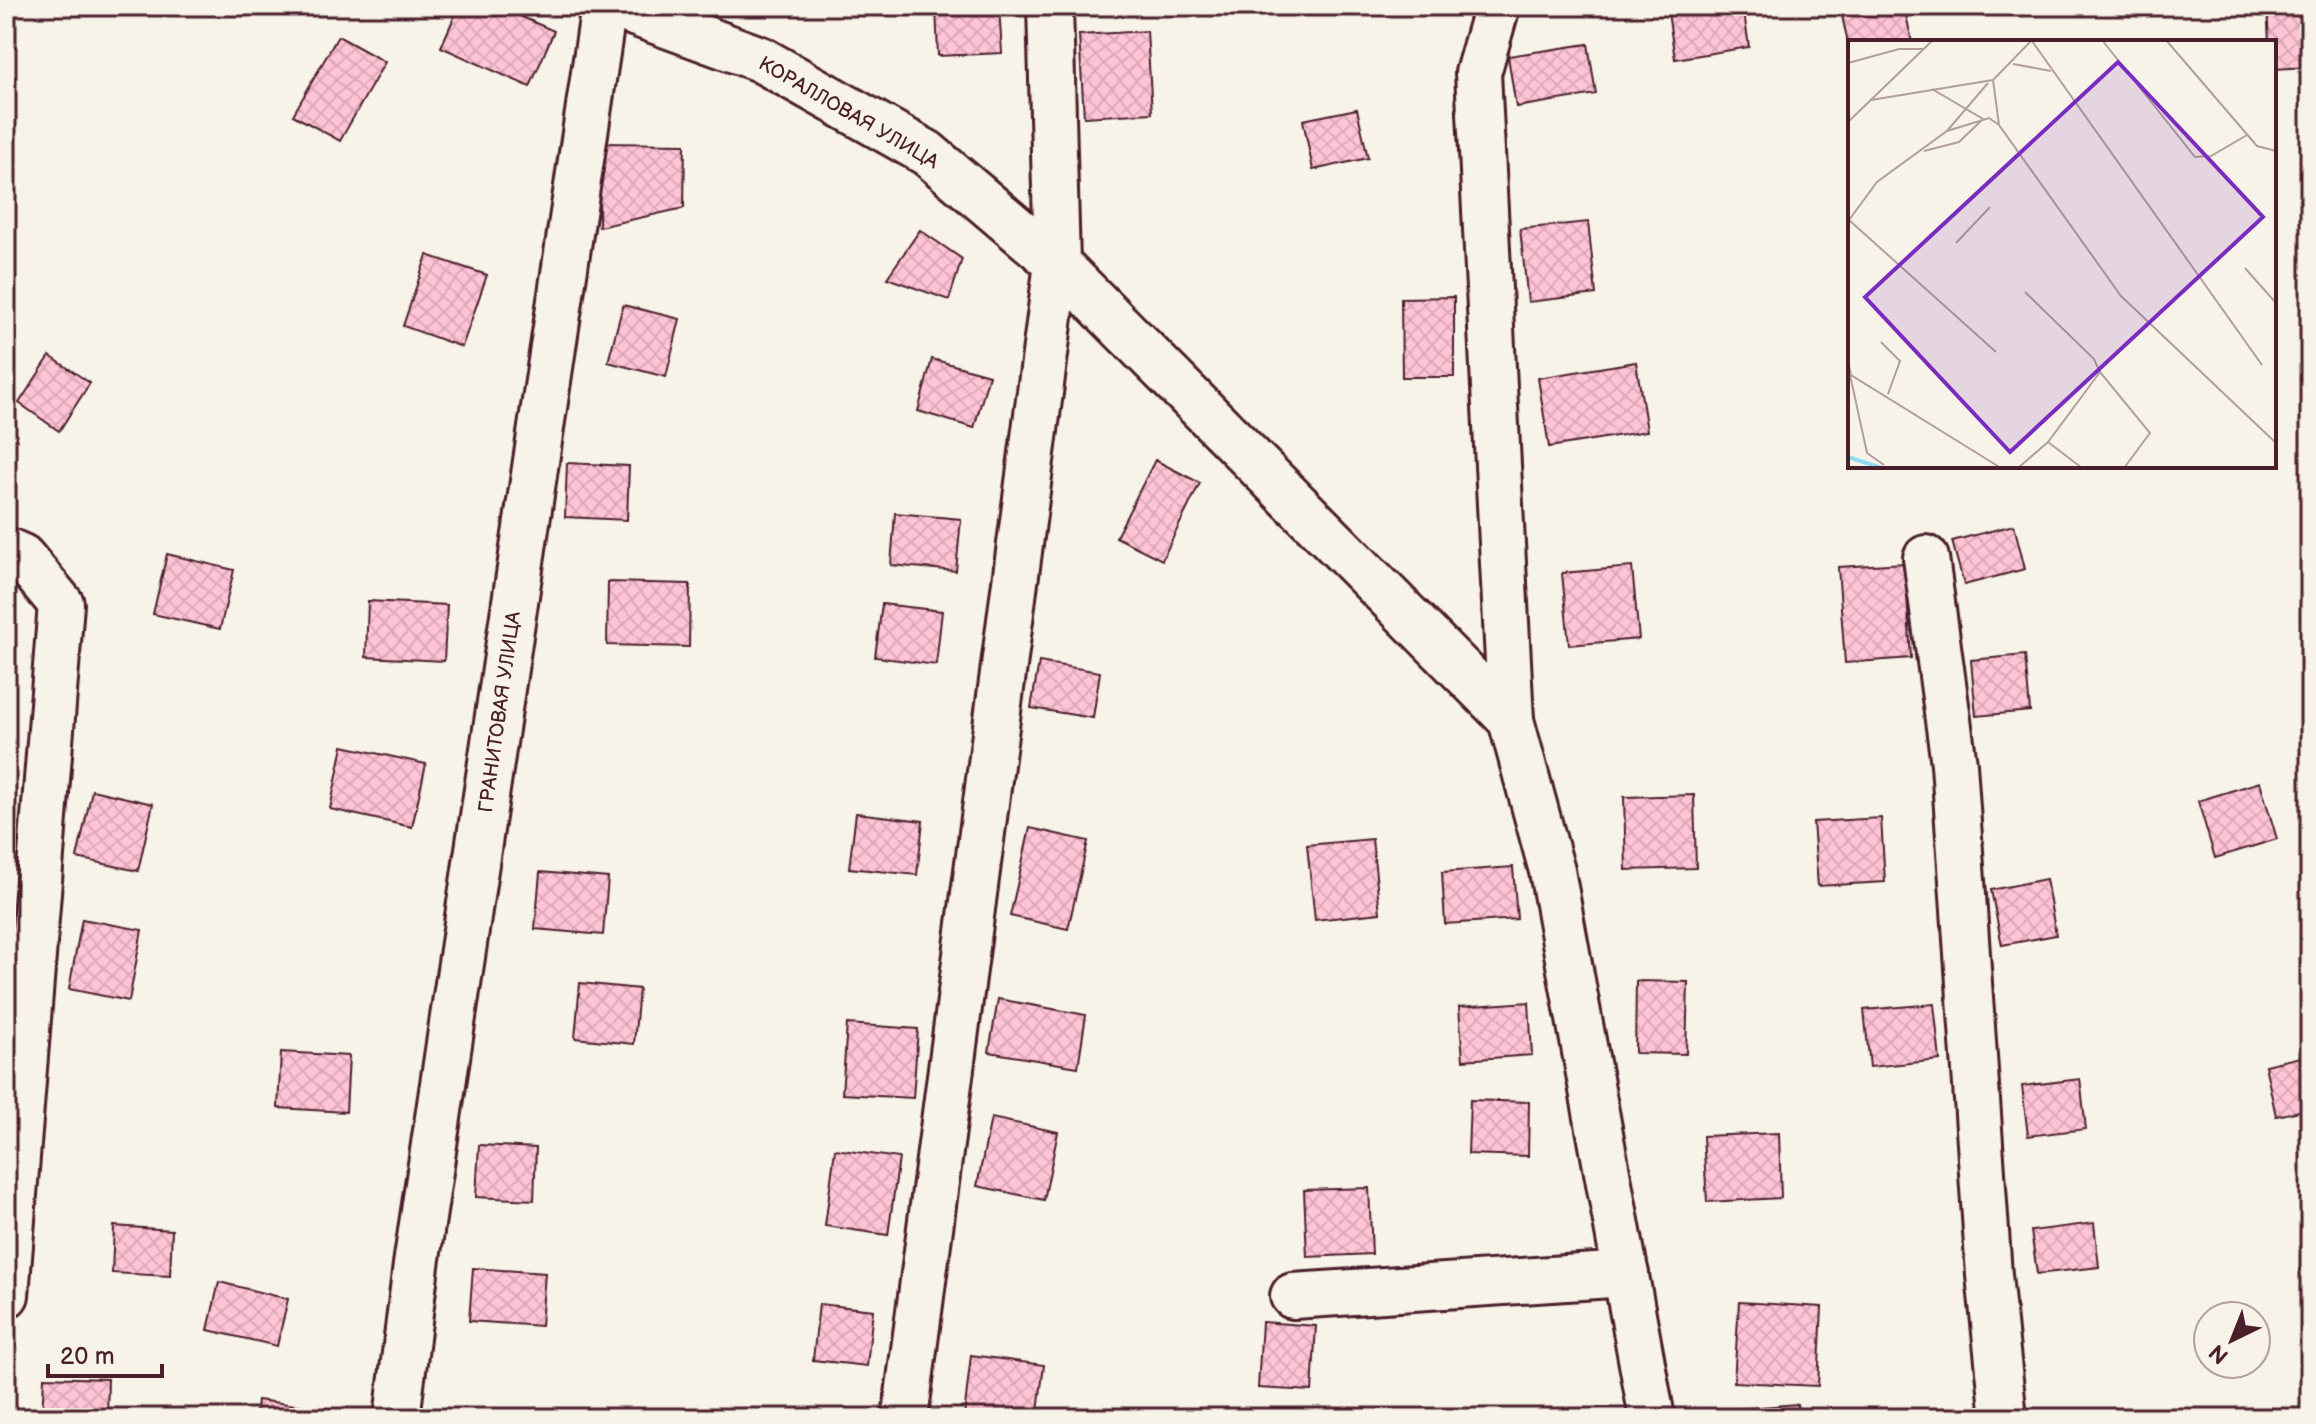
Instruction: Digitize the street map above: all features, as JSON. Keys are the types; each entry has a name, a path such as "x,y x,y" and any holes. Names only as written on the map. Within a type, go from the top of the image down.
{"street":[{"name":"ГРАНИТОВАЯ УЛИЦА","path":"397,1418 416,1265 604,6"},
{"name":"КОРАЛЛОВАЯ УЛИЦА","path":"615,6 760,59 927,153 1057,263 1511,720"},
{"path":"905,1418 1057,263 1050,6"},
{"path":"1497,6 1478,73 1511,720 1552,871 1652,1418"},
{"path":"6,550 22,557 61,604 6,1295"},
{"path":"1926,558 1954,764 1988,1259 2004,1418"},
{"path":"1293,1296 1626,1274"}],"building":[{"path":"459,6 497,6 554,31 530,87 441,47"},
{"path":"936,6 999,6 1002,53 938,56"},
{"path":"1667,6 1743,6 1749,47 1675,59"},
{"path":"1840,6 1904,6 1912,40 1848,40 1848,44"},
{"path":"2267,6 2310,6 2310,67 2276,69 2276,40 2269,40"},
{"path":"1147,31 1152,113 1084,117 1079,35"},
{"path":"338,36 385,62 340,141 293,115"},
{"path":"1588,44 1596,94 1516,107 1508,56"},
{"path":"1357,109 1368,158 1313,170 1303,120"},
{"path":"2310,142 2310,177 2300,145"},
{"path":"600,143 685,144 684,208 599,227"},
{"path":"1588,222 1596,294 1528,302 1520,229"},
{"path":"920,230 962,259 949,300 887,278"},
{"path":"427,255 487,275 462,347 403,326"},
{"path":"1454,297 1454,377 1402,377 1401,298"},
{"path":"623,305 680,319 666,377 608,362"},
{"path":"50,356 90,383 59,431 19,403"},
{"path":"932,359 989,375 974,428 918,411"},
{"path":"1636,362 1647,431 1549,447 1538,378"},
{"path":"1155,460 1200,483 1162,560 1116,537"},
{"path":"567,463 629,466 627,520 565,517"},
{"path":"895,513 961,519 956,571 891,565"},
{"path":"2014,525 2025,569 1964,585 1952,541"},
{"path":"167,554 234,570 220,629 153,614"},
{"path":"1905,563 1911,658 1845,663 1838,567"},
{"path":"1632,567 1639,639 1569,645 1562,573"},
{"path":"608,582 690,584 689,647 607,645"},
{"path":"368,601 447,605 444,661 366,657"},
{"path":"882,604 942,611 936,665 875,657"},
{"path":"2025,655 2030,711 1976,716 1971,660"},
{"path":"1039,662 1100,672 1093,718 1031,708"},
{"path":"343,746 426,764 412,827 330,809"},
{"path":"2260,782 2277,839 2215,858 2198,801"},
{"path":"92,790 153,804 138,871 77,858"},
{"path":"1694,795 1696,868 1626,870 1624,797"},
{"path":"856,813 923,821 917,875 849,868"},
{"path":"1881,818 1885,882 1818,886 1813,822"},
{"path":"1030,828 1088,841 1068,929 1010,916"},
{"path":"1372,839 1380,913 1315,920 1307,845"},
{"path":"1513,867 1517,919 1445,924 1442,872"},
{"path":"540,872 608,878 603,935 535,929"},
{"path":"2046,879 2056,935 2002,945 1991,890"},
{"path":"82,919 142,930 129,1001 69,989"},
{"path":"1636,981 1688,982 1686,1054 1635,1053"},
{"path":"580,983 639,989 634,1044 575,1038"},
{"path":"998,999 1086,1015 1078,1067 989,1052"},
{"path":"1529,1002 1532,1055 1463,1060 1459,1007"},
{"path":"1934,1004 1940,1060 1870,1067 1864,1010"},
{"path":"847,1024 918,1029 913,1098 842,1094"},
{"path":"281,1052 349,1056 346,1112 278,1108"},
{"path":"2310,1055 2310,1109 2276,1116 2265,1065"},
{"path":"2080,1079 2086,1129 2028,1136 2022,1086"},
{"path":"1470,1100 1529,1102 1528,1156 1468,1154"},
{"path":"991,1118 1058,1132 1044,1200 977,1186"},
{"path":"1779,1133 1781,1198 1707,1202 1703,1136"},
{"path":"479,1145 536,1148 534,1200 476,1197"},
{"path":"835,1149 899,1158 888,1235 825,1226"},
{"path":"1369,1188 1372,1254 1307,1257 1304,1190"},
{"path":"2094,1223 2099,1267 2037,1274 2031,1231"},
{"path":"114,1226 172,1230 170,1276 112,1273"},
{"path":"473,1268 545,1273 541,1326 469,1321"},
{"path":"219,1282 288,1299 277,1346 208,1330"},
{"path":"1739,1302 1822,1307 1818,1386 1734,1382"},
{"path":"819,1304 873,1310 867,1366 813,1360"},
{"path":"1262,1322 1316,1326 1312,1391 1258,1388"},
{"path":"971,1355 1044,1365 1037,1418 964,1416"},
{"path":"44,1377 108,1379 107,1418 42,1418"},
{"path":"257,1400 320,1408 319,1418 255,1418"},
{"path":"1797,1404 1799,1418 1738,1418 1738,1409"}]}
